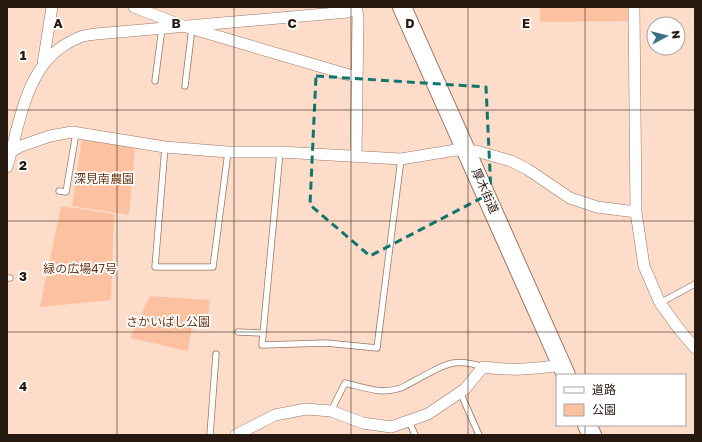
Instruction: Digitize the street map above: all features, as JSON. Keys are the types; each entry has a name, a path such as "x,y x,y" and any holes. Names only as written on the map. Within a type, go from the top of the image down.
{"main road":[{"name":"厚木街道","path":"402,7 564,370"},
{"path":"588,426 592,435"}],"street":[{"path":"43,64 52,7"},
{"path":"134,7 187,27 356,76"},
{"path":"7,167 9,152 29,89 43,64 58,49 78,38 96,34 162,27 187,27 348,12 356,7 358,16 356,157"},
{"path":"634,7 636,212 644,266 660,303 695,348"},
{"path":"9,152 50,136 72,132 166,147 228,152 280,152 401,159 456,150 483,152 511,161 527,169 570,198 597,207 636,212"},
{"path":"236,435 274,415 306,409 330,411 362,423 391,427 428,414 465,389 483,367 498,370 564,370"}],"lane":[{"path":"155,81 162,27"},
{"path":"185,86 187,27"},
{"path":"59,191 66,192 76,133"},
{"path":"166,147 155,267 213,267 228,152"},
{"path":"280,152 262,345 326,343 377,348 401,159"},
{"path":"660,303 695,284"},
{"path":"238,332 263,334"},
{"path":"210,435 216,354"},
{"path":"330,411 345,384 382,391 398,389 437,367 452,362 470,363 483,367"},
{"path":"460,392 479,435"},
{"path":"409,421 415,435"}],"highlighted area":[{"path":"316,76 486,87 491,193 370,256 310,205"}],"green space":[{"path":"540,7 629,7 629,21 540,22"},
{"name":"深見南農園","path":"82,139 135,148 129,215 72,206"},
{"name":"緑の広場47号","path":"61,206 114,214 111,300 40,307"},
{"name":"さかいばし公園","path":"150,296 210,300 207,327 192,327 188,351 130,338"}]}
